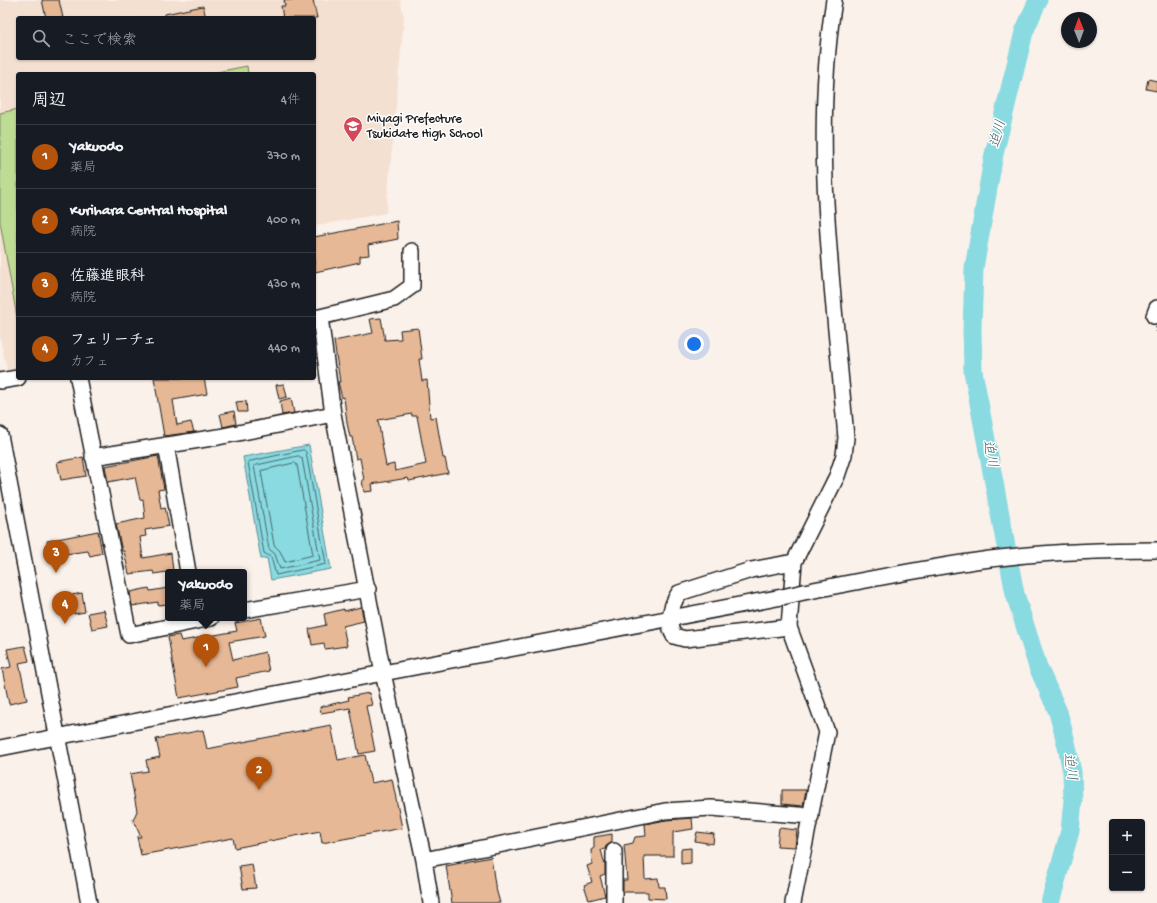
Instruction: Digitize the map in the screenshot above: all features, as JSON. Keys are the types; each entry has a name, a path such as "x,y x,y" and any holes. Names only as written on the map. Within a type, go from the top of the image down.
{"street":[{"path":"793,903 827,732 789,627 794,562 837,476 844,455 846,438 825,217 823,161 827,45 834,0"},
{"path":"412,251 412,286 394,299 317,317 333,414 383,673 424,860 431,903"},
{"path":"0,382 16,378"},
{"path":"78,380 129,635 192,621"},
{"path":"93,457 333,414"},
{"path":"0,436 89,903"},
{"path":"166,445 187,569"},
{"path":"0,748 930,568 991,559 1081,551 1157,550"},
{"path":"789,627 685,639 674,636 671,631 670,618 673,604 679,593 751,570 794,562"},
{"path":"247,609 368,589"},
{"path":"424,860 666,811 712,808 811,816"},
{"path":"614,850 614,903"}],"shaded area":[{"name":"Miyagi Prefecture Tsukidate High School","path":"0,0 400,0 404,17 386,213 316,226 316,72 16,72 16,372 8,374 0,338"}],"green space":[{"path":"247,66 248,72 217,72"},
{"path":"16,109 16,312 0,222 0,113"}],"water":[{"path":"309,445 331,569 271,580 267,558 261,559 243,457"}],"building":[{"path":"42,0 59,0 63,16 46,16"},
{"path":"284,0 313,0 317,18 316,16 283,16 281,6 285,6"},
{"path":"203,6 206,16 165,16 165,14"},
{"path":"1148,79 1157,81 1157,91 1146,89"},
{"path":"397,221 398,239 368,245 369,255 360,256 360,262 316,272 316,237"},
{"path":"381,318 385,340 401,339 400,330 418,328 422,359 419,359 422,381 427,380 430,418 436,417 443,458 445,458 448,473 409,481 408,478 372,484 373,491 364,492 362,480 364,480 360,458 356,459 352,437 350,437 347,423 344,397 342,398 338,382 340,382 334,341 373,333 370,319","holes":["412,414 412,416 417,416 426,464 395,471 394,464 386,466 378,420"]},
{"path":"154,380 204,380 207,394 173,400 177,425 191,422 194,432 164,436"},
{"path":"284,384 287,397 279,399 276,385"},
{"path":"291,398 294,413 282,415 280,401"},
{"path":"246,401 247,412 238,412 236,402"},
{"path":"234,411 236,424 223,427 220,414"},
{"path":"158,456 164,489 158,490 161,508 165,507 169,526 145,530 146,536 140,537 143,558 171,553 173,569 165,569 165,572 154,574 153,571 129,574 116,524 145,518 143,499 140,500 135,477 108,482 105,466"},
{"path":"83,457 86,476 61,480 57,462"},
{"path":"98,531 102,553 90,556 88,551 49,556 47,541"},
{"path":"149,588 150,591 165,588 165,604 158,605 158,602 132,606 130,592"},
{"path":"82,593 85,612 74,614 72,595"},
{"path":"361,607 364,621 343,626 347,646 325,649 324,643 312,645 309,629 326,625 324,614"},
{"path":"104,610 108,626 92,629 88,613"},
{"path":"261,618 265,636 229,642 233,660 265,652 269,671 236,678 238,687 179,698 168,637 179,635 181,641 237,631 235,623"},
{"path":"25,646 29,661 19,663 27,700 9,704 2,669 11,667 7,649"},
{"path":"369,693 372,705 366,706 375,751 359,754 350,708 321,713 320,707 349,700 348,697"},
{"path":"331,725 338,760 365,755 371,783 392,779 402,828 322,843 320,831 235,848 233,838 141,855 137,837 141,837 133,820 137,811 130,774 148,771 146,760 160,757 156,739 203,730 207,749"},
{"path":"782,790 806,790 803,806 782,804"},
{"path":"692,818 693,829 673,832 673,856 644,856 645,879 658,878 659,887 665,887 666,899 648,898 648,892 623,892 623,880 627,880 624,845 633,843 635,837 646,836 645,824 666,820"},
{"path":"779,828 797,830 795,847 777,846"},
{"path":"697,832 714,834 713,844 695,841"},
{"path":"612,834 612,842 606,846 605,849 601,850 605,865 605,874 600,876 605,896 589,900 584,885 592,882 587,866 592,864 591,850 594,848 594,837"},
{"path":"691,848 691,863 681,864 681,849"},
{"path":"491,857 495,885 500,903 452,903 446,866"},
{"path":"252,864 256,888 243,889 239,866"}],"waterway":[{"name":"迫川","path":"1038,0 1024,32 994,154 974,268 972,330 973,371 1015,594 1038,667 1058,712 1072,772 1073,800 1070,831 1050,903"}],"place":[{"name":"Miyagi Prefecture Tsukidate High School","path":"353,143"},
{"name":"佐藤進眼科","path":"56,573"},
{"name":"フェリーチェ","path":"65,624"},
{"name":"Yakuodo","path":"206,667"},
{"name":"Kurihara Central Hospital","path":"259,790"}]}
